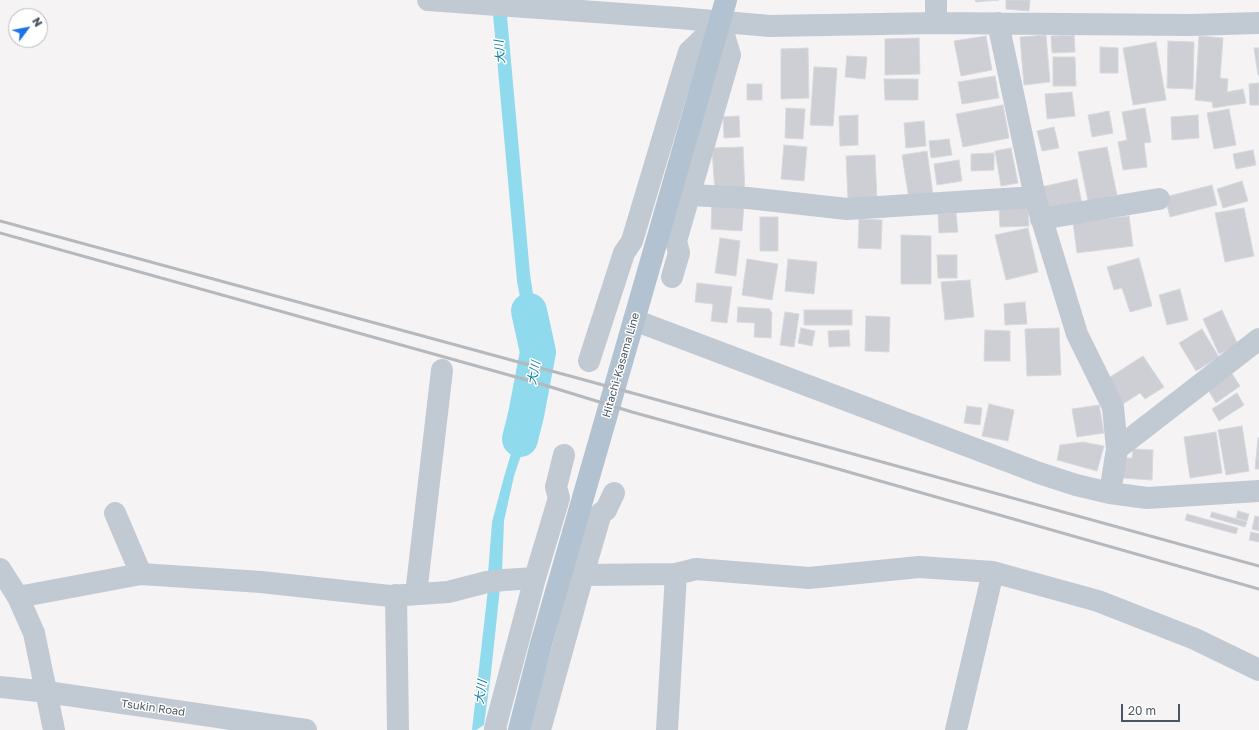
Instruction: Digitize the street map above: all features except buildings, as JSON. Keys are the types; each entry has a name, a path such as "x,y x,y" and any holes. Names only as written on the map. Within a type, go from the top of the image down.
{"main road":[{"name":"Hitachi-Kasama Line","path":"519,730 541,644 726,0"}],"street":[{"path":"428,0 770,26 936,23 1190,25 1259,23"},
{"path":"936,0 936,23"},
{"path":"672,277 679,253 676,241 691,195 730,55 720,22"},
{"path":"589,360 624,253 632,241 689,52 720,22"},
{"path":"998,23 1041,219 1077,334 1113,407 1117,449 1110,493"},
{"path":"691,195 748,198 848,209 1035,197"},
{"path":"1041,219 1159,199"},
{"path":"634,320 1038,474 1076,486 1110,493 1147,498 1259,490"},
{"path":"1117,449 1259,339"},
{"path":"398,730 406,595 442,370"},
{"path":"496,730 495,729 535,578 559,498 556,487 564,455"},
{"path":"540,730 601,513 606,510 614,493"},
{"path":"115,513 141,574"},
{"path":"583,575 676,574 696,569 809,578 919,567 993,572 1098,601 1195,639 1259,670"},
{"path":"0,569 18,597 34,633 54,730"},
{"path":"956,730 993,572"},
{"path":"18,597 141,574 261,582 390,596 448,592 496,581 535,578"},
{"path":"667,730 676,574"},
{"name":"Tsukin Road","path":"0,687 47,692 306,730"}],"water":[{"path":"493,14 507,16 530,274 543,361 527,355 528,341 517,281"},
{"path":"519,387 532,391 528,405 530,429 514,476 504,521 502,572 488,574 492,522 519,427 517,398"},
{"path":"500,588 484,725 476,730 472,730 488,589"}],"waterway":[{"name":"大川","path":"520,439 538,352 529,311"}],"railway":[{"path":"0,221 636,394 1259,566"},
{"path":"0,233 541,384 632,412 1259,589"}]}
